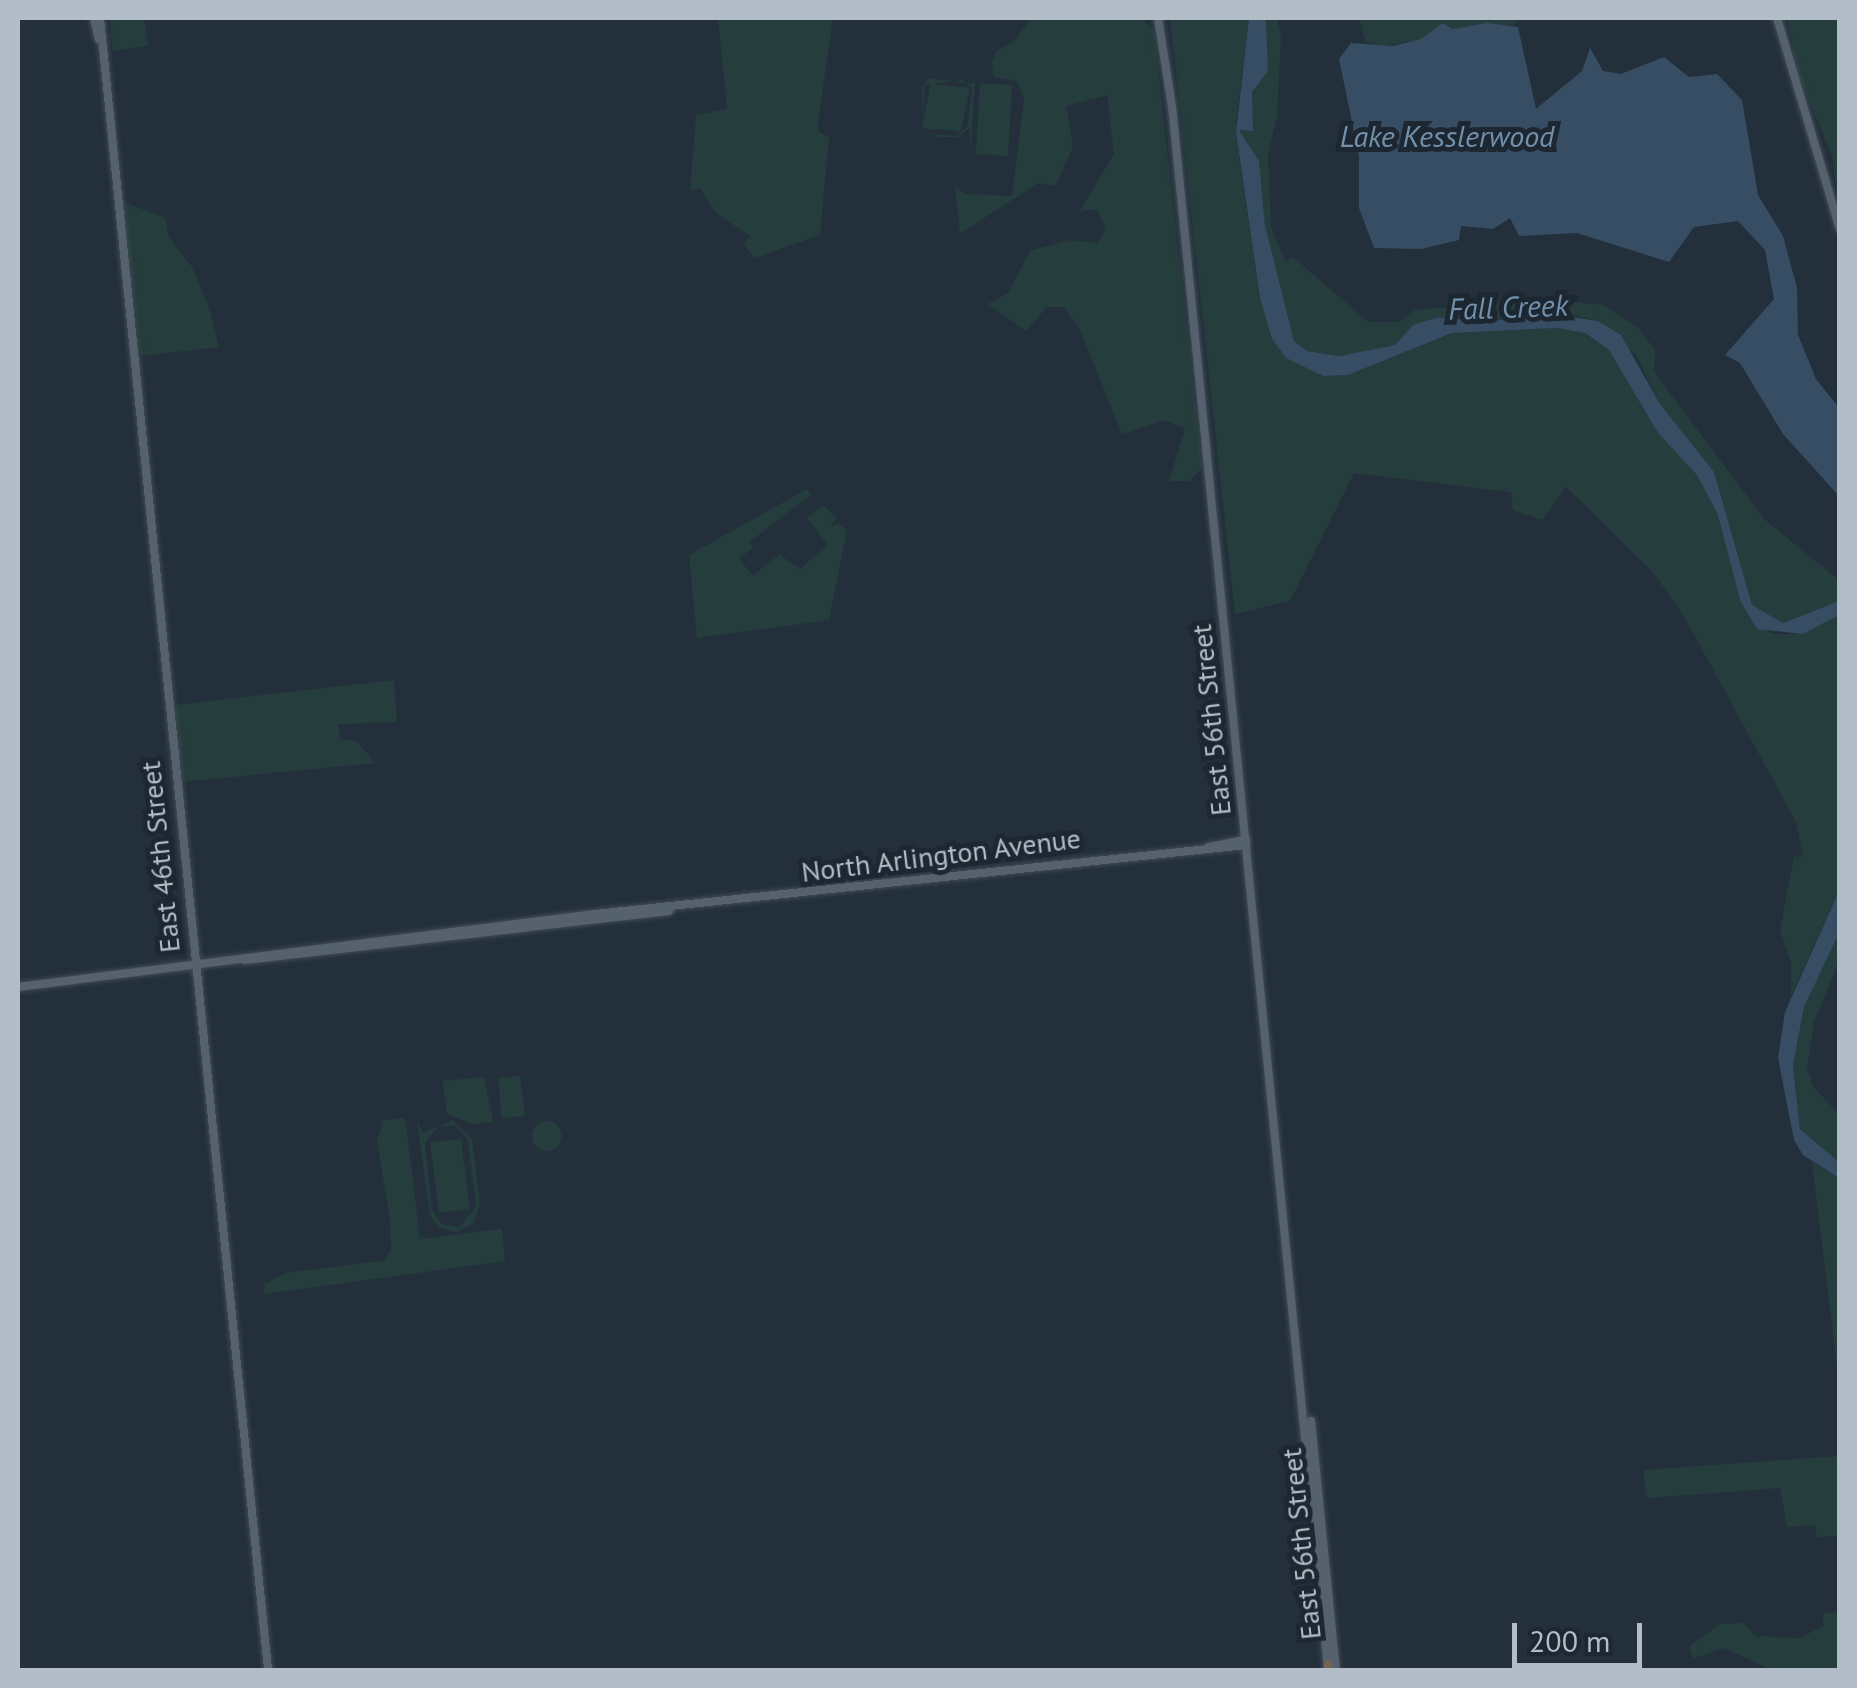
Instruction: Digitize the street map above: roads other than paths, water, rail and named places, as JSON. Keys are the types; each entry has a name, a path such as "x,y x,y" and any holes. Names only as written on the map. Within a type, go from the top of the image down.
{"main road":[{"name":"East 46th Street","path":"97,18 268,1670"},
{"path":"1777,18 1840,230"},
{"name":"East 56th Street","path":"1160,19 1330,1669"},
{"name":"North Arlington Avenue","path":"18,987 1246,842"}],"water":[{"name":"Fall Creek","path":"1249,18 1266,20 1268,71 1252,92 1253,131 1239,130 1259,161 1265,225 1294,341 1307,351 1339,356 1395,345 1413,325 1436,318 1511,320 1545,313 1598,321 1621,335 1660,404 1714,472 1752,605 1783,623 1839,601 1839,615 1803,634 1757,629 1740,600 1718,515 1697,475 1658,433 1609,350 1585,333 1558,328 1452,333 1348,375 1323,376 1286,358 1272,339 1260,298 1236,132"},
{"name":"Lake Kesslerwood","path":"1442,23 1453,29 1487,23 1518,27 1536,109 1582,71 1590,48 1603,71 1621,74 1664,57 1689,77 1717,74 1742,100 1758,195 1783,236 1797,288 1798,335 1816,379 1839,408 1839,496 1783,434 1740,363 1725,355 1774,299 1765,250 1738,221 1694,227 1669,262 1577,233 1519,236 1510,218 1493,229 1461,226 1459,240 1421,249 1374,248 1359,208 1359,156 1339,59 1351,43 1393,46 1421,39"},
{"path":"1839,891 1839,933 1804,1007 1793,1066 1800,1129 1839,1162 1839,1178 1803,1155 1794,1140 1778,1058 1785,1012"}]}
